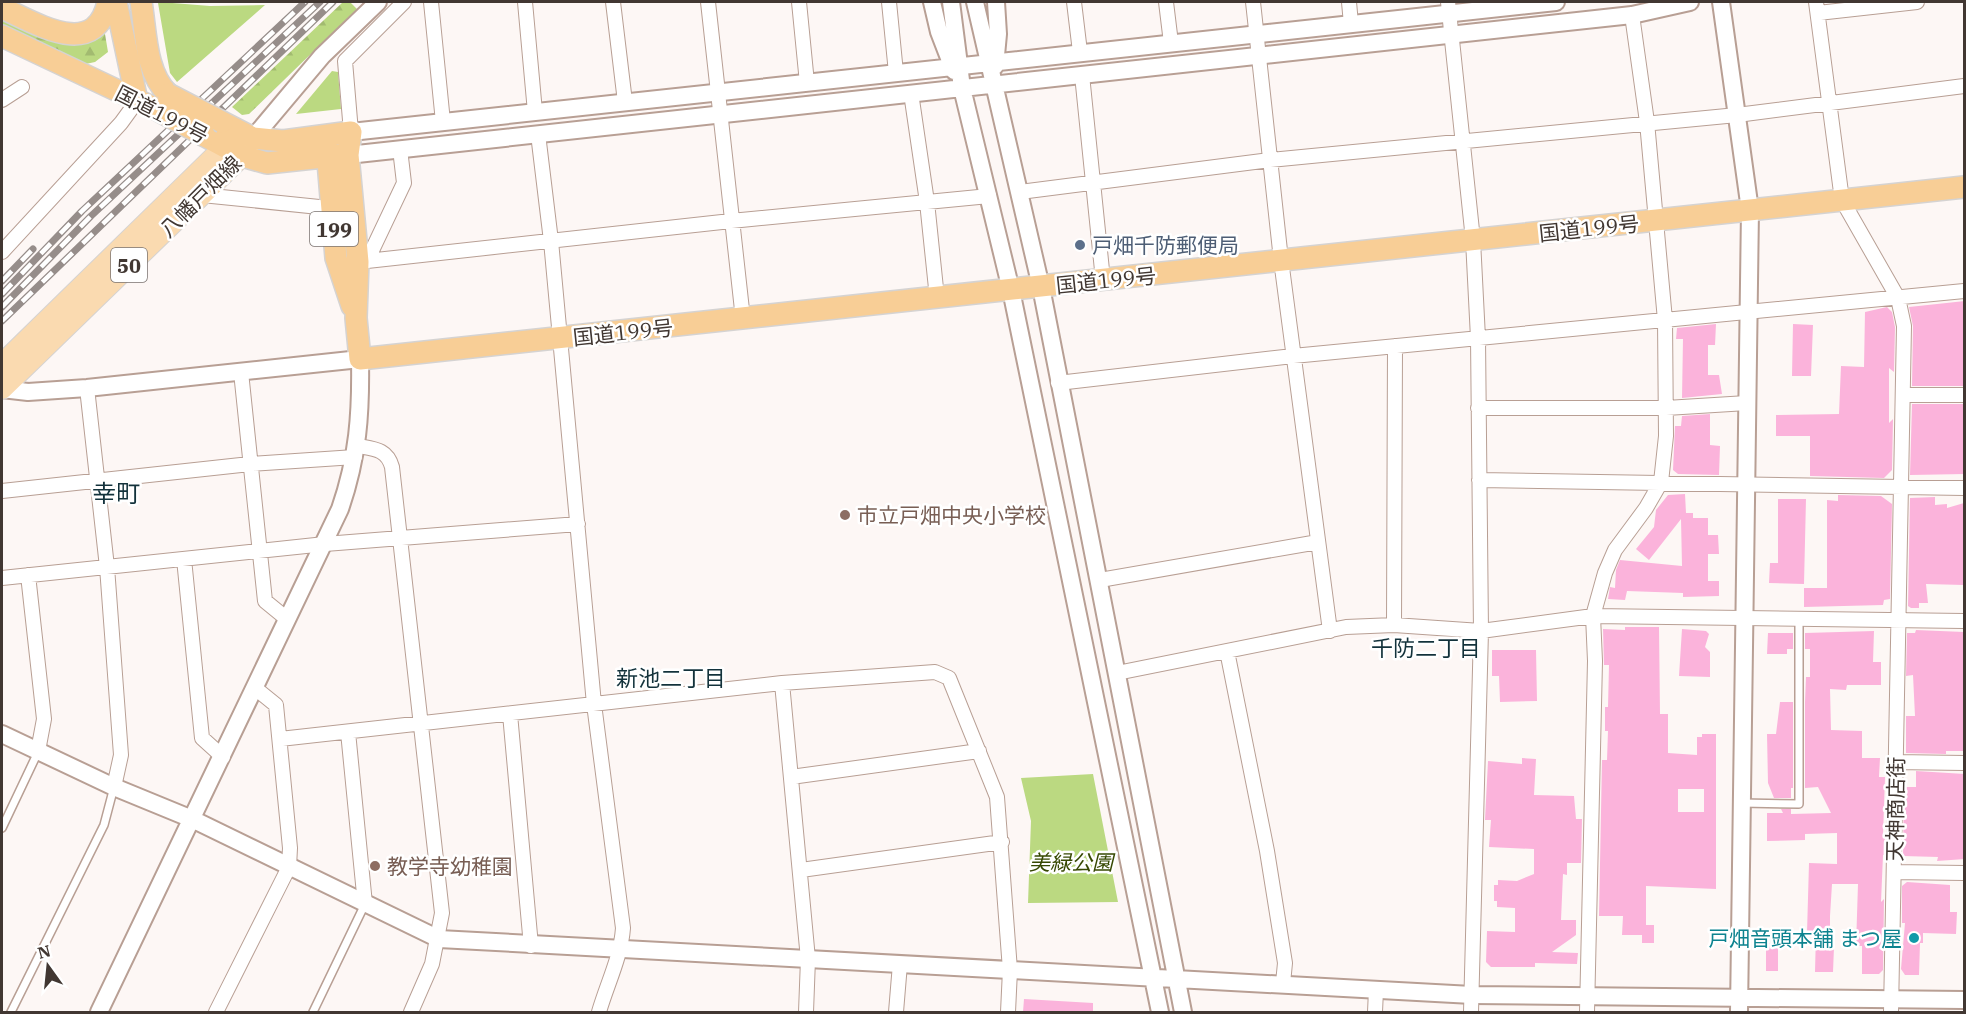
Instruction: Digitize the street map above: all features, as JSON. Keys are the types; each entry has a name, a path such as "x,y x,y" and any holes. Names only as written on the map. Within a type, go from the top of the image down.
{"highway":[{"path":"2,8 52,30 77,35 89,31 98,24 108,2"},
{"path":"116,2 152,101"},
{"name":"国道199号","path":"141,2 152,68 159,86 152,101"},
{"name":"国道199号","path":"2,36 152,101 222,122 253,138 334,149"},
{"name":"国道199号","path":"152,101 205,136 233,151 267,163 334,149"},
{"name":"199","path":"351,132 334,149 333,220 336,258 356,318"},
{"name":"199","path":"334,149 362,262 356,318 360,359"},
{"name":"国道199号","path":"360,359 1965,188"}],"main road":[{"name":"八幡戸畑線","path":"2,364 233,151 253,138"},
{"name":"八幡戸畑線","path":"2,389 202,195 233,151"}],"street":[{"path":"253,138 322,56 378,2"},
{"path":"404,2 345,61 351,132 1351,24 1448,7 1545,2"},
{"path":"431,2 443,122"},
{"path":"525,2 535,112"},
{"path":"613,2 625,102"},
{"path":"708,2 743,319"},
{"path":"799,2 807,83"},
{"path":"890,2 896,73"},
{"path":"932,2 939,32 956,65"},
{"path":"951,2 956,65 1011,290 1160,1012"},
{"path":"975,2 992,61 994,85 1041,287 1183,1012"},
{"path":"992,61 998,34 996,2"},
{"path":"1074,2 1080,52"},
{"path":"1166,2 1171,43"},
{"path":"1253,2 1281,260 1330,631"},
{"path":"1349,2 1351,24"},
{"path":"334,149 400,149 1451,36 1632,15 1690,2"},
{"path":"1721,2 1750,210 1740,1005"},
{"path":"1842,200 1817,7 1917,2"},
{"path":"1448,7 1464,140 1473,240 1478,338 1481,631 1471,1012"},
{"path":"1587,1005 1595,661 1593,616 1615,549 1646,508 1661,482 1666,436 1665,320 1654,221 1647,122 1632,15"},
{"path":"1082,75 1103,280"},
{"path":"1020,192 1270,160 1737,115 1965,86"},
{"path":"2,100 22,87"},
{"path":"911,93 938,298"},
{"path":"2,252 121,123 152,101"},
{"path":"538,134 551,241 594,704 623,928 621,950 611,972 599,1012"},
{"path":"362,262 404,183 400,149"},
{"path":"202,195 319,207 327,211 333,220"},
{"path":"362,262 731,221 988,196"},
{"name":"天神商店街","path":"1842,200 1898,298 1904,326 1892,1006"},
{"path":"1058,383 1293,356 1965,291"},
{"path":"1394,626 1395,346"},
{"path":"2,389 28,392 87,388 360,359 361,406 356,451 346,490 325,544 99,1012"},
{"path":"241,372 266,602 287,619"},
{"path":"87,388 107,567 121,755 114,788"},
{"path":"1904,394 1965,395"},
{"path":"1479,408 1666,408 1747,403"},
{"path":"2,491 97,483 356,451 380,450 389,456 422,724 442,913 439,939 432,964 411,1012"},
{"path":"1479,480 1965,488"},
{"path":"2,578 325,544 578,524"},
{"path":"1100,580 1318,542"},
{"path":"184,559 202,738 223,757"},
{"path":"28,575 44,719 38,751"},
{"path":"1117,673 1346,627 1394,626 1481,631 1593,616 1965,621"},
{"path":"1227,651 1267,851 1285,963 1283,983"},
{"path":"280,739 782,682 935,672 949,678 997,797 1010,970 1008,1012"},
{"path":"782,682 808,959 806,1012"},
{"path":"216,1012 289,867 290,848 276,705 255,688"},
{"path":"510,714 531,946"},
{"path":"348,732 365,904"},
{"path":"2,734 114,788 192,819 439,939 531,946 1283,983 1587,1005 1892,1006 1965,1000"},
{"path":"791,777 979,751"},
{"path":"1895,762 1965,763"},
{"path":"801,870 1002,842"},
{"path":"1894,872 1965,873"},
{"path":"896,1012 900,964"},
{"path":"1375,1012 1376,990"}],"lane":[{"path":"1742,803 1799,804 1799,618"},
{"path":"2,828 38,751"},
{"path":"11,1012 104,825 114,788"},
{"path":"313,1012 365,904"}],"green space":[{"path":"343,2 350,2 357,9 249,114 242,115 232,107"},
{"path":"158,3 210,6 265,5 177,82 170,73"},
{"path":"2,11 68,44 88,41 104,28 108,52 95,62 81,65 2,27"},
{"path":"332,71 338,72 341,109 296,114"},
{"name":"美緑公園","path":"1093,774 1118,902 1028,903 1031,821 1021,778"}],"building":[{"path":"1965,301 1965,386 1912,386 1913,326 1909,307"},
{"path":"1887,307 1892,312 1895,327 1894,372 1889,368 1889,423 1893,419 1892,470 1884,478 1810,476 1810,436 1776,436 1776,415 1839,414 1841,366 1864,367 1865,312"},
{"path":"1716,324 1715,345 1708,345 1708,375 1719,375 1722,394 1682,398 1683,339 1676,339 1677,328"},
{"path":"1793,324 1813,325 1811,376 1792,376"},
{"path":"1912,404 1965,404 1965,474 1910,475"},
{"path":"1710,414 1710,445 1720,446 1719,475 1678,474 1673,470 1675,426 1681,426 1682,416"},
{"path":"1685,494 1686,513 1693,513 1693,518 1708,518 1708,535 1718,535 1719,554 1708,554 1708,581 1719,581 1719,596 1683,597 1683,593 1627,591 1625,600 1608,599 1610,587 1615,588 1616,570 1620,560 1682,566 1681,519 1649,560 1636,549 1654,527 1656,510 1668,495"},
{"path":"1838,495 1881,496 1892,504 1890,599 1884,600 1883,605 1804,607 1804,588 1827,588 1827,500 1838,501"},
{"path":"1935,497 1935,505 1947,504 1947,508 1964,503 1964,585 1926,584 1928,603 1919,603 1919,608 1911,608 1908,606 1910,498"},
{"path":"1778,499 1806,499 1804,584 1769,583 1770,563 1778,563"},
{"path":"1625,627 1659,627 1660,714 1668,714 1668,753 1697,755 1697,737 1702,737 1702,734 1716,734 1716,889 1646,886 1646,925 1654,925 1654,943 1642,943 1642,935 1622,935 1623,916 1599,916 1602,760 1607,760 1608,731 1605,731 1605,707 1608,707 1609,665 1604,665 1603,629 1625,630","holes":["1678,789 1704,789 1704,812 1678,812"]},
{"path":"1682,629 1706,631 1709,634 1705,647 1710,652 1710,677 1679,676"},
{"path":"1916,630 1964,632 1965,751 1946,751 1946,754 1906,753 1906,716 1915,716 1913,675 1906,676 1907,633 1915,633"},
{"path":"1874,631 1873,662 1881,662 1881,685 1847,685 1846,690 1830,689 1831,730 1862,731 1862,758 1880,758 1879,777 1885,777 1883,835 1885,835 1885,855 1883,855 1881,902 1884,899 1883,970 1879,974 1862,974 1862,946 1856,946 1858,884 1832,884 1830,946 1834,947 1833,972 1815,972 1816,933 1807,933 1809,863 1837,864 1837,833 1805,834 1805,840 1767,841 1767,813 1783,813 1781,809 1791,809 1791,814 1831,813 1818,787 1805,788 1805,702 1806,677 1810,677 1810,649 1805,649 1805,633"},
{"path":"1768,633 1793,633 1793,649 1787,649 1787,654 1767,654"},
{"path":"1492,650 1536,650 1537,701 1500,702 1499,676 1492,676"},
{"path":"1780,702 1793,702 1791,798 1774,798 1768,783 1767,734 1776,734"},
{"path":"1522,758 1536,759 1534,795 1574,796 1576,819 1582,819 1581,863 1567,863 1567,875 1563,874 1561,920 1576,920 1576,935 1552,952 1578,953 1577,964 1535,963 1535,967 1491,967 1486,962 1487,931 1515,932 1515,908 1497,907 1497,901 1494,901 1494,885 1498,885 1498,880 1517,881 1534,874 1534,849 1489,847 1491,820 1485,820 1488,761 1522,764"},
{"path":"1916,771 1965,774 1965,859 1937,861 1938,857 1903,856 1904,787 1916,787"},
{"path":"1907,882 1950,885 1950,912 1957,912 1956,934 1923,933 1923,943 1920,943 1919,975 1905,975 1901,969 1905,923 1902,923 1902,886"},
{"path":"1766,943 1778,943 1778,971 1766,971"},
{"path":"1024,999 1093,1003 1093,1012 1023,1012"}],"railway":[{"path":"2,294 82,211 305,2"},
{"path":"2,307 91,216 320,2"},
{"path":"2,321 333,2"},
{"path":"2,281 33,249"}],"place":[{"name":"戸畑千防郵便局","path":"1080,245"},
{"name":"市立戸畑中央小学校","path":"845,515"},
{"name":"教学寺幼稚園","path":"375,866"},
{"name":"戸畑音頭本舗 まつ屋","path":"1914,938"}],"district":[{"name":"幸町","path":"116,493"},
{"name":"千防二丁目","path":"1426,647"},
{"name":"新池二丁目","path":"671,677"}]}
